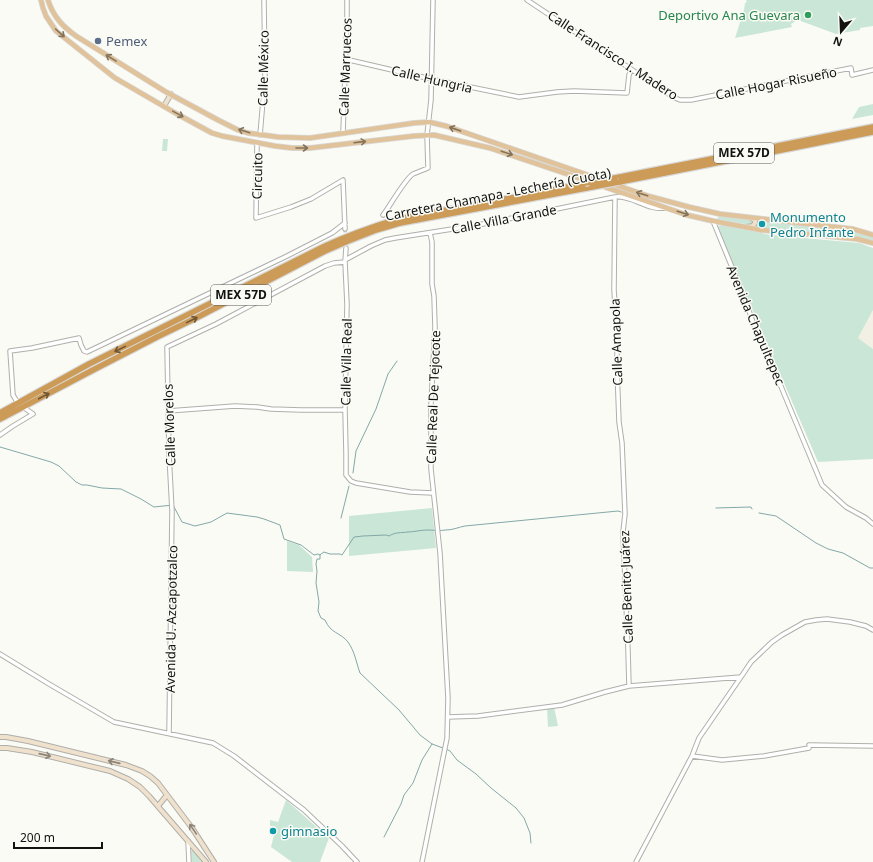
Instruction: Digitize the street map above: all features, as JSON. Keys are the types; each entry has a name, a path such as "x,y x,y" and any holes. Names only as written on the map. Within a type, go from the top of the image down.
{"highway":[{"name":"Carretera Chamapa - Lechería (Cuota)","path":"0,419 325,251 376,230 400,223 592,187 617,180 873,127"},
{"name":"Carretera Chamapa - Lechería (Cuota)","path":"0,413 89,364 323,247 374,226 398,219 585,183 617,180 873,132"}],"main road":[{"path":"40,0 46,16 56,30 115,78 164,106 222,136 292,148 310,148 427,135 443,136 497,150 687,215 770,231 857,239 873,243"},
{"path":"48,0 53,13 67,30 105,55 171,94 218,120 238,130 248,133 278,137 310,138 429,122 454,129 641,193 689,207 720,214 841,228 873,235"},
{"path":"164,106 171,94"},
{"path":"713,221 720,214"},
{"path":"746,227 753,226 755,222 754,219 748,217"},
{"path":"0,737 34,742 126,765 150,776 167,794 192,828 214,862"},
{"path":"28,741 29,751"},
{"path":"29,751 34,742"},
{"path":"0,748 29,751 110,770 140,787 206,862"},
{"path":"158,806 167,794"}],"street":[{"name":"Calle México","path":"260,135 265,77 264,0"},
{"name":"Calle Marruecos","path":"343,133 347,0"},
{"path":"383,215 409,177 428,168 427,135 431,79 433,0"},
{"name":"Calle Francisco I. Madero","path":"527,0 677,99 684,100 701,98"},
{"name":"Calle Hungria","path":"345,59 519,97 574,91 627,93 631,70"},
{"name":"Calle Hogar Risueño","path":"701,98 851,68 852,74 873,70"},
{"name":"Circuito","path":"257,143 256,218 291,207 310,199 343,180 345,224"},
{"name":"Calle Villa Grande","path":"167,347 216,324 325,266 345,261 385,240 501,220 616,197 621,197 657,208 666,208"},
{"name":"Calle Amapola","path":"616,197 614,290 617,333 619,422 622,443 624,488"},
{"name":"Avenida Chapultepec","path":"713,221 719,239 745,299 756,331 765,348 822,485 846,507 866,518 873,524"},
{"path":"345,224 345,230"},
{"path":"16,400 12,395 10,351 79,338 84,351 87,352 287,256 332,233 345,224"},
{"name":"Calle Real De Tejocote","path":"422,862 447,738 448,717 438,534 431,470 431,404 436,327 432,284 432,242 430,232"},
{"name":"Calle Villa Real","path":"346,248 346,475 356,483 410,492 433,493"},
{"name":"Calle Morelos","path":"167,347 169,454 172,504"},
{"path":"168,411 235,406 286,410 345,410"},
{"path":"0,435 33,414 26,410"},
{"name":"Calle Benito Juárez","path":"624,488 629,686"},
{"name":"Avenida U. Azcapotzalco","path":"169,734 172,504"},
{"path":"636,862 692,756 699,738 751,662 772,642 805,622 827,619 850,622 866,626 873,630"},
{"path":"0,654 114,722 213,743 234,756 304,810 357,862"},
{"path":"448,717 478,716 545,708 562,705 629,686 741,676"},
{"path":"692,756 722,760 764,756 809,747 873,746"},
{"path":"188,841 189,862"}],"shaded area":[{"path":"873,310 873,349 858,338"}],"green space":[{"name":"Deportivo Ana Guevara","path":"746,0 873,0 873,26 836,34 798,20 791,24 792,27 735,38 745,3 747,2"},
{"path":"873,104 873,115 852,119 859,107"},
{"path":"163,139 168,139 167,151 162,151"},
{"path":"720,215 751,219 752,223 751,225 717,219"},
{"path":"756,219 859,231 873,236 873,242 755,227 757,223"},
{"path":"721,225 771,235 859,243 873,248 873,310 858,338 873,349 873,459 818,462 717,227"},
{"path":"432,508 436,548 349,556 349,516"},
{"path":"287,541 299,545 312,557 313,572 287,571"},
{"path":"554,707 558,726 548,727 547,708"},
{"path":"286,800 329,838 320,862 292,862 271,847 276,827 270,826 270,820 278,822"},
{"path":"191,851 193,851 203,862 192,862"}],"waterway":[{"path":"353,473 356,451 376,409 388,374 397,361"},
{"path":"0,447 51,462 59,466 76,482 82,485 121,489 154,507 173,505 182,522 195,526 211,522 227,513 257,517 280,525 284,539 301,545 314,555 320,555 320,559 317,559 316,564 316,583 319,602 318,611 321,618 325,620 327,625 348,642 354,653 360,673 399,710 420,735 432,744 443,748"},
{"path":"341,518 349,486"},
{"path":"716,508 751,507 752,509"},
{"path":"320,555 324,552 342,555 354,537 389,536 396,533 422,530 449,530 465,526 618,511 621,512"},
{"path":"759,513 776,516 816,543 828,549 843,553 870,568 873,568"},
{"path":"384,837 404,795 413,783 422,760 432,744"},
{"path":"446,749 450,751 457,760 516,808 524,818 530,833 531,843"}],"tunnel":[{"path":"345,229 346,248"}],"place":[{"name":"Deportivo Ana Guevara","path":"808,15"},
{"name":"Pemex","path":"98,41"},
{"name":"Monumento Pedro Infante","path":"762,224"},
{"name":"gimnasio","path":"273,831"}]}
